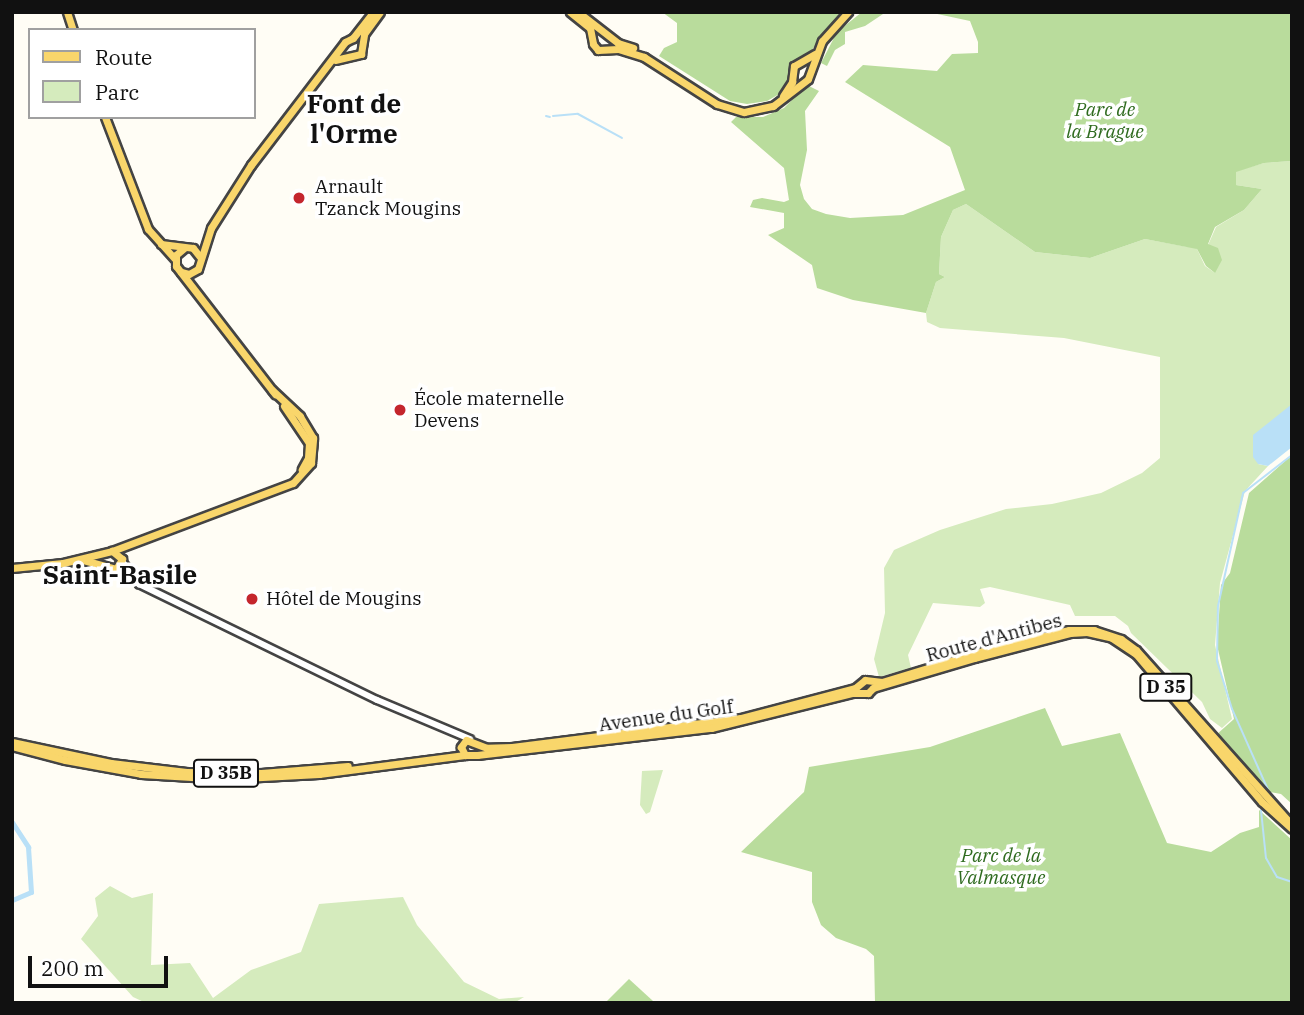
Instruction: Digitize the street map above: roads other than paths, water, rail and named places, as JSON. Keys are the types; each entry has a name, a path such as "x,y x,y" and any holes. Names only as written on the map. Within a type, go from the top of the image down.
{"main road":[{"path":"181,272 193,273 200,266 206,239 255,159 334,60 345,42 353,38 373,12"},
{"path":"334,60 361,54 367,28 380,12"},
{"path":"570,12 590,28 596,48 644,57 729,109 744,112 773,106 786,99 802,81 811,76 815,53 827,33 848,12"},
{"path":"578,12 612,39 645,53 718,100 737,107 772,103 788,91 794,66 815,53"},
{"path":"593,36 603,31"},
{"path":"353,38 362,42"},
{"path":"608,49 612,39"},
{"path":"343,48 350,58"},
{"path":"803,62 811,67"},
{"path":"793,75 802,81"},
{"path":"12,570 42,570 112,551 268,492 297,475 306,464 309,447 303,430 196,293 175,259 148,229 106,119"},
{"path":"160,243 193,248 206,239"},
{"path":"175,259 184,248"},
{"path":"193,248 201,257"},
{"path":"193,273 196,293"},
{"path":"79,559 102,564 108,569 117,569 127,544"},
{"path":"112,551 121,559"},
{"path":"101,554 102,564"},
{"name":"Route d'Antibes","path":"861,689 868,694 873,685 1078,629 1102,631 1121,639 1150,664 1292,827"},
{"name":"Avenue du Golf","path":"474,742 494,749 741,718 861,689"},
{"name":"Avenue du Golf","path":"464,750 556,746 710,728 861,689"},
{"path":"464,750 466,740 474,742"},
{"path":"464,750 474,742"},
{"path":"545,743 556,746"},
{"name":"D 35B","path":"12,744 111,764 186,772 319,771 446,755 464,750"}],"street":[{"name":"Avenue du Golf","path":"121,559 139,584 474,742"},
{"name":"Avenue du Golf","path":"117,569 129,573"},
{"path":"454,734 464,750"}],"water":[{"path":"1292,404 1292,447 1268,466 1258,464 1253,457 1253,435"}],"waterway":[{"path":"553,116 578,114 622,138"},
{"path":"546,116 550,117"},
{"path":"1269,792 1232,709 1217,661 1218,606 1243,493 1292,455"},
{"path":"1261,810 1266,858 1277,877 1292,882"},
{"path":"12,822 28,847 31,892 12,900"}],"place":[{"name":"Arnault Tzanck Mougins","path":"299,198"},
{"name":"École maternelle Devens","path":"400,410"},
{"name":"Hôtel de Mougins","path":"252,599"}],"district":[{"name":"Font de l'Orme","path":"354,119"},
{"name":"Saint-Basile","path":"120,575"}],"park label":[{"name":"Parc de la Brague","path":"1105,121"},
{"name":"Parc de la Valmasque","path":"1001,867"}]}
